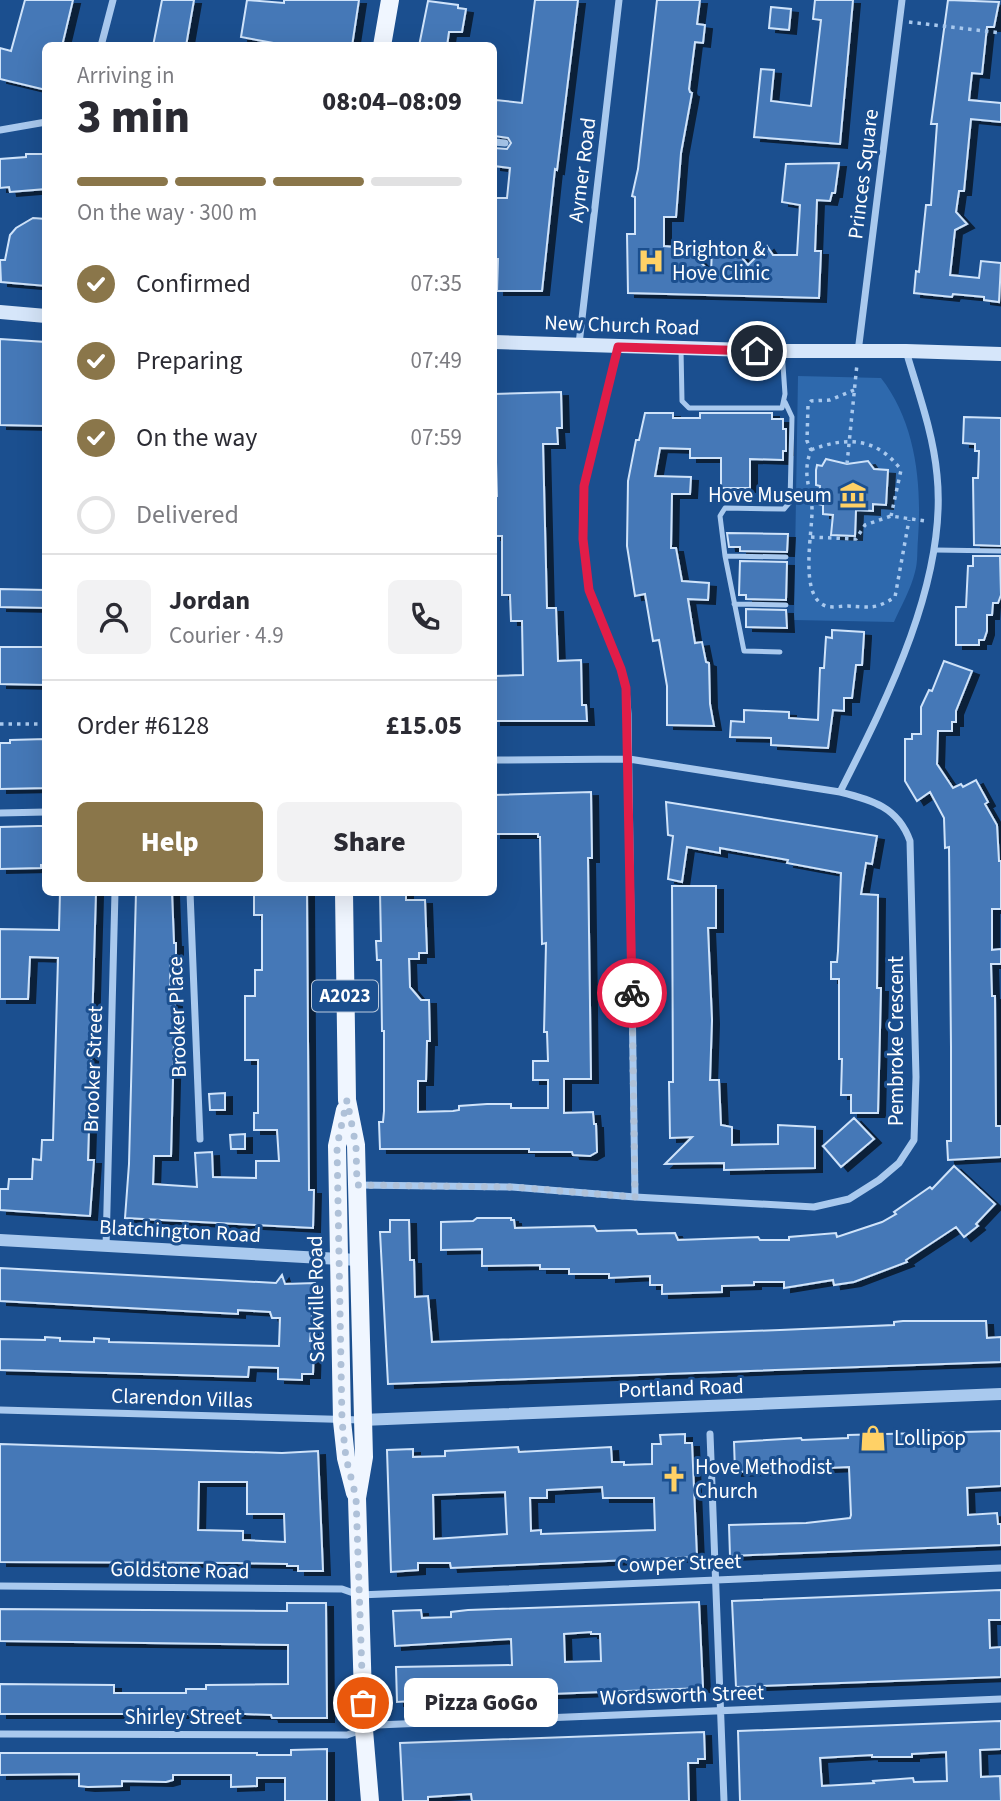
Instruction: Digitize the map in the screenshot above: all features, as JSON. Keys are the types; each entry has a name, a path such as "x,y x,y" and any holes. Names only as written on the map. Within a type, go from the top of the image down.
{"main road":[{"path":"383,42 390,0"},
{"path":"0,312 42,316"},
{"name":"New Church Road","path":"497,342 681,349 1001,354"},
{"name":"Sackville Road","path":"344,896 347,1100 356,1146 364,1457 356,1497"},
{"name":"Sackville Road","path":"347,1100 337,1146 342,1421 346,1458 356,1497 369,1801"}],"street":[{"path":"102,42 113,0"},
{"name":"Aymer Road","path":"579,345 619,0"},
{"name":"Princes Square","path":"858,352 902,0"},
{"path":"0,130 42,123"},
{"path":"497,143 505,144"},
{"path":"618,347 584,486 583,539 589,590 626,688 635,1197"},
{"path":"840,792 878,717 911,636 934,550 938,521 938,477 932,437 906,351"},
{"name":"Pembroke Crescent","path":"357,1185 512,1187 814,1207 849,1199 879,1180 899,1163 914,1140 916,1051 910,841 905,826 895,814 869,799 840,792 629,759 497,760"},
{"path":"0,813 42,812"},
{"name":"Brooker Street","path":"106,1247 115,896"},
{"name":"Brooker Place","path":"190,896 200,1139"},
{"name":"Blatchington Road","path":"0,1240 358,1260"},
{"name":"Portland Road","path":"362,1420 1001,1394"},
{"name":"Clarendon Villas","path":"0,1410 362,1420"},
{"path":"710,1434 724,1801"},
{"name":"Cowper Street","path":"359,1595 1001,1568"},
{"name":"Goldstone Road","path":"0,1586 342,1589 359,1595"},
{"name":"Wordsworth Street","path":"364,1730 377,1725 1001,1699"},
{"name":"Shirley Street","path":"0,1734 347,1735 364,1730"}],"lane":[{"path":"681,349 682,401 689,408 771,409 782,408 785,402"},
{"path":"780,652 744,651 724,556 720,516 726,508 784,509 790,502 792,417 785,402 782,351"},
{"path":"934,550 1001,551"},
{"path":"724,556 786,557"},
{"path":"734,604 786,605"}],"path":[{"path":"900,21 1001,33"},
{"path":"847,464 858,352"},
{"path":"811,537 856,539 865,525 891,516 909,520 895,597 880,607 825,606 815,597 808,578 811,507 806,463 811,450 807,440 808,405 811,401 830,400 855,390"},
{"path":"811,450 829,442 848,440 866,444 891,457 901,470 891,516"},
{"path":"0,724 42,724"}],"shaded area":[{"path":"798,376 881,378 902,414 914,455 919,518 916,568 894,622 794,620"}],"building":[{"path":"25,0 73,0 63,42 42,42 42,89 0,79 0,48 11,51"},
{"path":"162,0 194,0 187,42 154,42"},
{"path":"247,0 284,3 284,0 359,0 353,42 268,42 241,37"},
{"path":"535,0 578,0 542,291 497,291 497,198 507,198 510,168 497,166 497,148 507,149 511,143 508,138 497,136 497,100 522,103"},
{"path":"657,0 700,0 697,24 705,25 703,43 695,42 689,89 692,93 681,153 676,217 664,217 664,246 687,248 711,273 712,249 735,249 748,265 767,246 773,255 797,255 800,205 782,202 786,164 839,163 835,193 832,193 830,201 817,200 815,251 821,251 819,298 628,293 627,234 635,234 635,197 632,196 638,169"},
{"path":"815,0 853,0 840,144 754,137 761,69 774,70 771,101 811,106 821,20 813,19"},
{"path":"948,0 999,2 994,27 987,27 982,74 972,73 969,100 1001,103 1001,122 971,119 964,191 959,191 956,212 967,224 955,230 950,275 979,278 981,261 1001,263 999,302 984,300 984,297 914,293 916,271 919,272 926,205 931,205 937,124 931,124"},
{"path":"428,1 458,5 458,8 466,9 462,32 449,32 448,42 420,42"},
{"path":"771,7 791,9 789,30 769,28"},
{"path":"26,154 42,154 42,189 10,192 9,187 0,188 0,159 26,157"},
{"path":"33,218 42,219 42,286 1,282 0,260 5,260 10,235"},
{"path":"0,339 42,342 42,426 0,425"},
{"path":"561,392 562,428 557,428 558,444 543,444 547,608 556,608 558,661 581,660 582,705 586,705 587,721 497,721 497,676 523,675 522,621 511,621 510,595 502,595 502,536 497,536 497,394"},
{"path":"645,413 673,413 673,418 700,418 700,413 772,413 772,419 783,419 783,429 786,429 786,451 783,451 783,460 750,459 750,488 721,488 721,458 690,458 690,449 660,448 655,476 691,477 690,494 672,494 671,548 676,548 682,581 709,583 708,600 688,599 695,643 702,642 706,662 709,663 710,704 714,726 667,725 667,686 659,640 653,641 645,594 635,596 627,546 628,481 636,440 639,440"},
{"path":"964,417 1001,418 1001,546 974,545 973,478 978,478 979,451 975,451 975,444 963,443"},
{"name":"Hove Museum","path":"826,459 847,464 868,461 874,469 888,470 886,505 873,504 873,511 856,510 855,536 831,535 833,515 823,514 823,505 818,504 820,486 816,485 816,470 817,465 822,466"},
{"path":"727,533 788,534 787,552 740,551 740,547 729,547"},
{"path":"973,556 1000,556 1001,595 998,603 993,603 992,615 987,615 984,640 979,640 979,645 956,645 956,607 966,607 968,566 973,566"},
{"path":"740,561 787,562 786,600 746,599 746,595 739,595"},
{"path":"0,589 42,590 42,608 0,607"},
{"path":"746,609 786,610 787,628 746,627"},
{"path":"832,630 864,634 862,665 856,665 852,698 844,698 844,711 833,710 828,748 771,745 771,738 730,737 731,721 744,722 744,710 789,712 789,718 818,720 820,668 824,668 826,637 832,638"},
{"path":"0,647 42,647 42,685 0,684"},
{"path":"944,661 972,671 956,711 956,722 952,722 952,731 938,731 937,764 953,788 961,784 963,787 976,780 997,825 1001,861 1001,909 992,909 992,950 1001,949 1001,964 991,964 992,996 995,996 996,1126 1001,1126 1001,1157 948,1160 947,1141 951,1141 949,847 945,848 944,818 930,792 917,801 905,781 905,739 912,739 912,734 921,734 921,707 929,690 932,691"},
{"path":"42,739 42,788 0,789 0,743 10,743 10,740"},
{"path":"591,792 592,858 588,858 591,1079 564,1079 564,1113 593,1112 597,1152 590,1156 573,1155 572,1152 529,1152 529,1149 380,1149 379,1122 383,1122 384,1111 384,1031 381,960 377,960 376,941 381,941 380,896 406,896 406,900 425,900 427,953 419,953 419,959 409,959 410,987 421,1000 429,1000 430,1041 427,1041 426,1081 418,1081 418,1112 453,1111 459,1110 459,1106 487,1104 511,1104 511,1108 548,1108 548,1080 533,1080 533,1061 548,1061 547,1032 544,1032 546,943 542,944 540,837 538,834 497,834 497,795"},
{"path":"666,802 877,836 872,864 866,863 861,894 878,895 877,988 881,988 878,1113 851,1113 851,1095 841,1095 839,979 831,979 831,962 837,962 841,873 720,848 720,853 687,847 682,882 668,879 673,836 668,835"},
{"path":"42,826 41,868 0,869 0,827"},
{"path":"672,886 716,886 716,928 708,928 712,1020 710,1080 719,1080 721,1125 732,1127 732,1145 778,1144 778,1125 815,1127 815,1168 724,1170 724,1163 665,1164 692,1137 670,1138 669,1082 673,1082"},
{"path":"60,896 96,896 88,1160 94,1160 90,1216 0,1210 0,1189 8,1189 9,1179 32,1179 33,1159 41,1160 42,1140 53,1140 58,958 30,957 28,999 0,999 0,929 59,930"},
{"path":"136,896 172,896 176,943 176,957 171,957 170,979 170,1002 175,1003 171,1156 154,1156 153,1184 197,1187 195,1153 212,1152 213,1177 256,1178 256,1161 279,1161 277,1130 254,1130 254,1113 258,1113 258,1060 245,1060 245,996 255,996 255,970 262,970 262,915 254,915 254,896 307,896 309,1190 314,1190 313,1228 125,1218 129,1164"},
{"path":"225,1093 225,1110 210,1110 209,1094"},
{"path":"854,1118 874,1139 841,1167 823,1146"},
{"path":"245,1134 245,1149 231,1149 230,1135"},
{"path":"954,1166 995,1204 976,1224 978,1226 964,1237 956,1227 906,1260 907,1262 854,1282 834,1285 833,1280 784,1288 784,1282 754,1282 754,1285 722,1286 722,1292 662,1294 662,1285 650,1285 650,1276 609,1278 609,1274 569,1274 569,1269 540,1269 540,1265 482,1266 482,1249 441,1250 441,1222 473,1221 477,1218 511,1218 515,1228 594,1226 597,1231 675,1233 678,1240 758,1237 760,1240 789,1240 789,1237 836,1233 837,1237 882,1222 896,1214 894,1212 930,1187 932,1189"},
{"path":"390,1220 409,1220 410,1260 414,1260 415,1297 428,1296 432,1342 894,1325 894,1322 903,1321 986,1321 987,1338 1001,1337 1001,1362 388,1384 380,1232 390,1232"},
{"path":"0,1268 276,1283 282,1275 285,1284 315,1283 310,1341 314,1341 313,1374 302,1374 302,1380 278,1379 278,1368 249,1367 248,1377 0,1370 0,1339 45,1340 45,1337 60,1338 60,1341 94,1342 94,1338 109,1339 109,1342 279,1346 280,1318 272,1318 270,1312 238,1310 238,1314 0,1301"},
{"path":"1001,1431 1001,1486 967,1488 968,1515 997,1513 998,1524 1001,1524 1001,1545 730,1556 729,1525 806,1523 850,1518 851,1515 849,1467 735,1472 734,1442 848,1438 848,1435"},
{"path":"685,1434 685,1443 692,1443 697,1557 451,1568 450,1563 418,1563 418,1570 391,1572 387,1450 413,1449 413,1457 445,1456 445,1451 518,1447 519,1452 611,1447 612,1462 624,1462 624,1465 652,1464 652,1444 661,1444 660,1435","holes":["602,1487 603,1498 654,1498 655,1530 541,1534 541,1530 531,1531 530,1498 547,1498 547,1490","505,1492 507,1534 434,1539 433,1495"]},
{"path":"0,1444 282,1453 318,1451 323,1571 298,1571 298,1566 287,1564 0,1562","holes":["199,1482 247,1482 247,1514 284,1514 285,1542 243,1540 243,1531 198,1530"]},
{"path":"1001,1590 1001,1620 989,1620 990,1648 1001,1647 1001,1677 736,1687 732,1601"},
{"path":"699,1602 703,1688 453,1698 453,1692 425,1694 425,1700 397,1702 396,1667 512,1665 511,1639 395,1646 393,1611 421,1610 422,1618 451,1617 451,1612","holes":["564,1634 600,1634 601,1661 565,1662"]},
{"path":"287,1603 326,1603 327,1718 272,1718 271,1715 245,1714 0,1714 0,1684 114,1685 114,1693 186,1693 186,1689 206,1689 206,1685 288,1684 288,1645 0,1641 0,1609 287,1611"},
{"path":"1001,1721 1001,1749 980,1750 981,1777 1000,1776 1001,1801 740,1801 738,1731","holes":["946,1752 947,1781 914,1782 913,1778 822,1786 820,1758 872,1755 912,1757 912,1754"]},
{"path":"704,1732 705,1759 698,1759 698,1763 688,1763 689,1801 472,1801 471,1794 428,1797 428,1801 403,1801 400,1743"},
{"path":"327,1749 327,1801 285,1801 285,1778 257,1778 257,1786 231,1787 231,1775 173,1775 173,1780 166,1782 122,1781 122,1786 88,1787 79,1786 79,1774 0,1775 0,1753 291,1755 291,1750"}],"way so far":[{"path":"363,1703 356,1497 346,1458 342,1421 337,1146 347,1100 356,1146 357,1185 512,1187 635,1197 632,993"}],"place":[{"name":"Brighton & Hove Clinic","path":"651,261"},
{"name":"Hove Museum","path":"853,495"},
{"name":"Lollipop","path":"873,1438"},
{"name":"Hove Methodist Church","path":"674,1479"},
{"name":"Pizza GoGo","path":"363,1703"}],"route":[{"path":"632,993 626,688 589,590 583,539 584,486 618,347 757,351"}]}
